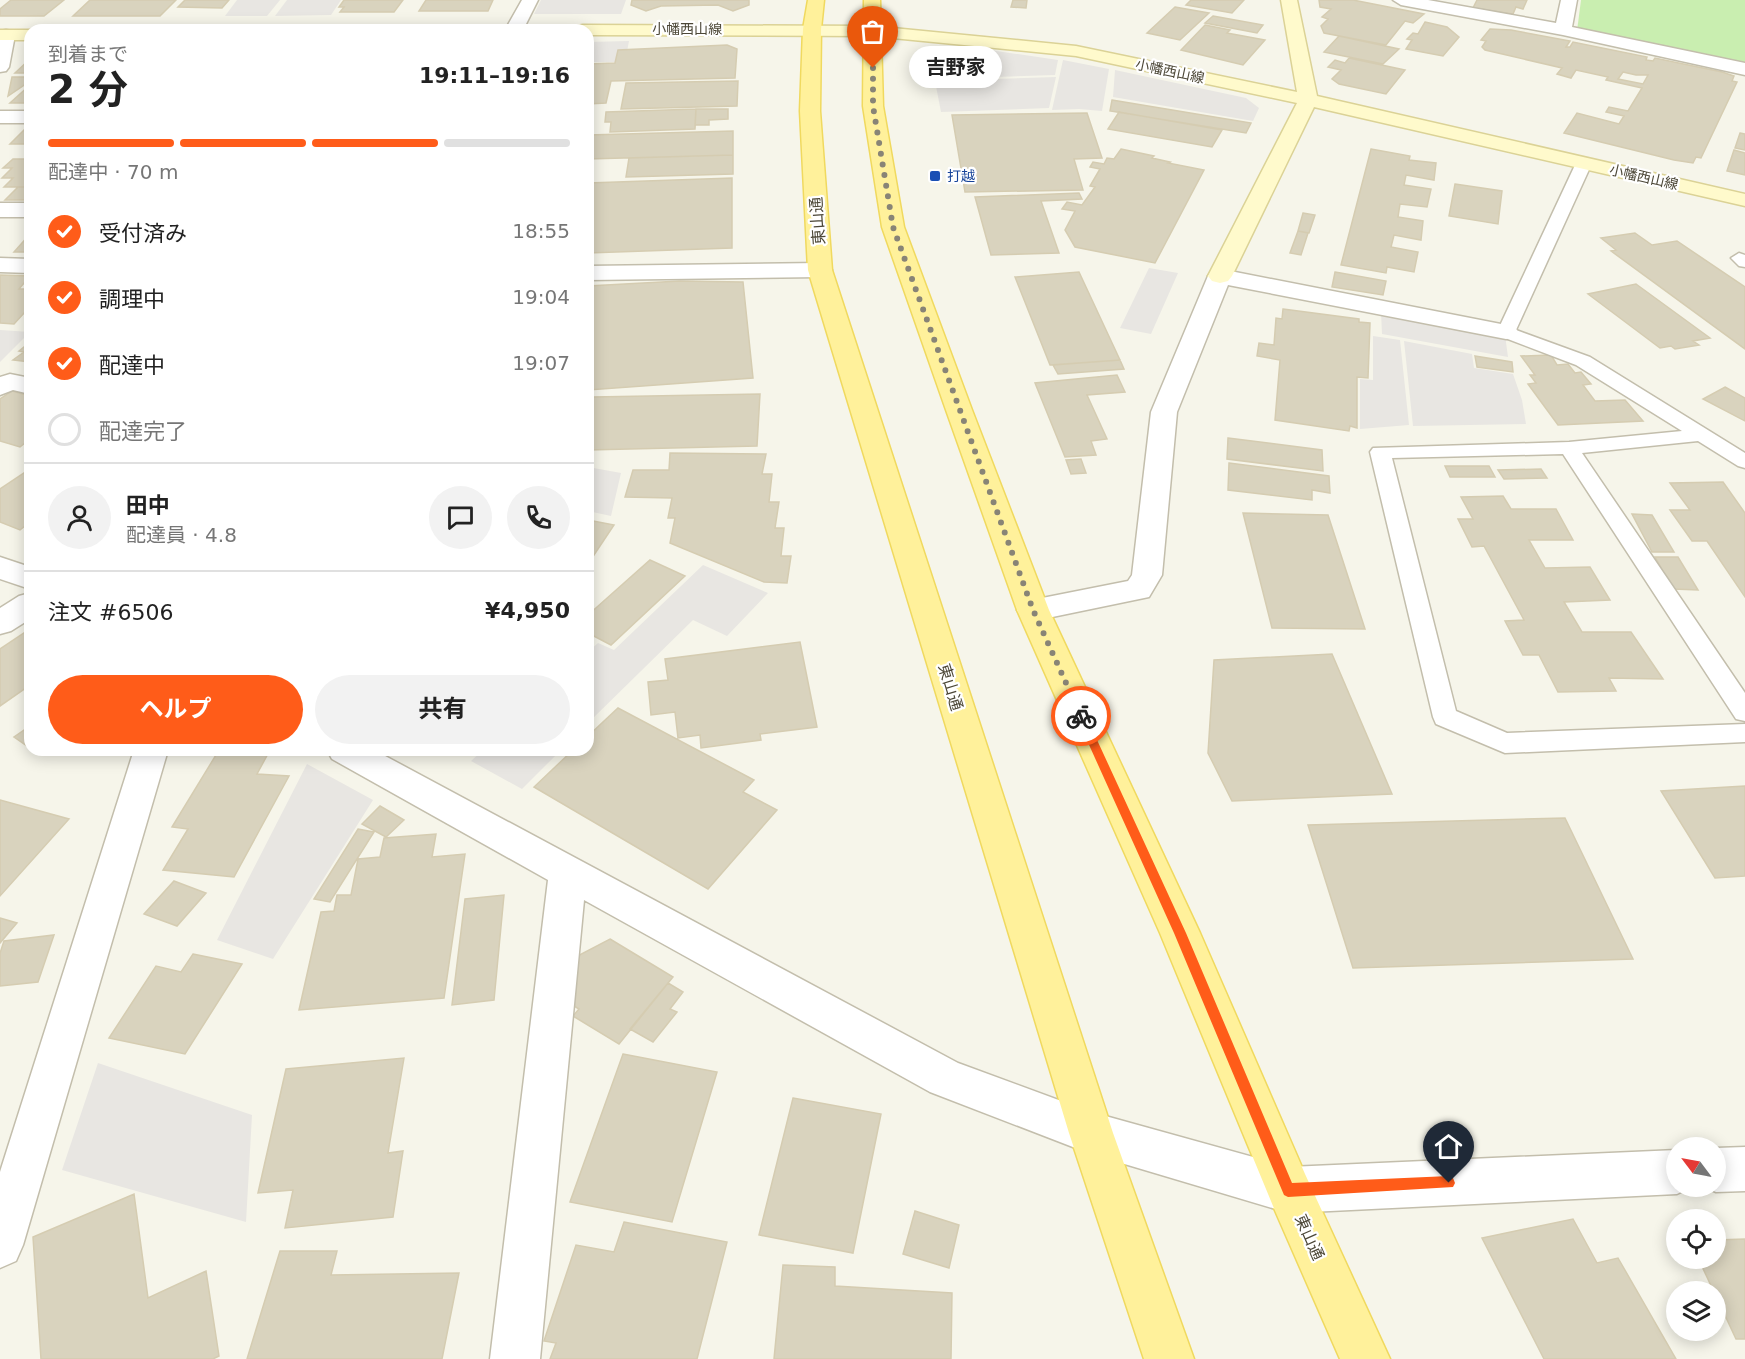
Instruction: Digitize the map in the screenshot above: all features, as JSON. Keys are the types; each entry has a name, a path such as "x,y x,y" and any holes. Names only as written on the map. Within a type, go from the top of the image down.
{"main road":[{"name":"東山通","path":"814,14 810,111 820,270 1090,1133 1170,1359"},
{"name":"東山通","path":"872,15 873,106 893,227 1033,610 1180,933 1288,1190 1365,1359"}],"street":[{"path":"517,24 530,0"},
{"path":"1033,610 1138,590 1147,575 1164,412 1220,276 1308,100 1289,0"},
{"path":"1401,0 1563,30 1745,69"},
{"path":"1563,30 1569,0"},
{"name":"小幡西山線","path":"594,29 814,14 872,15 1076,51 1308,100 1745,200"},
{"path":"0,68 3,35 24,35"},
{"path":"0,117 24,117"},
{"path":"0,210 24,210"},
{"path":"0,265 24,266"},
{"path":"594,273 820,270"},
{"path":"1220,276 1506,332"},
{"path":"0,387 10,382 24,385"},
{"path":"0,567 24,577"},
{"path":"0,623 24,608"},
{"path":"0,1245 149,756"},
{"path":"355,756 945,1078 1090,1133 1288,1190 1666,1173"},
{"path":"515,1359 568,872"},
{"path":"1726,1170 1745,1169"}],"lane":[{"path":"1584,163 1506,332 1583,361 1745,462"},
{"path":"1702,435 1569,448 1380,452 1445,717 1505,743 1745,733"},
{"path":"1569,448 1745,712"}],"green space":[{"path":"1581,0 1745,0 1745,64 1577,31"}],"shaded area":[{"path":"237,0 280,0 267,16 225,16"},
{"path":"287,0 341,0 331,15 275,16"},
{"path":"541,0 626,0 621,14 534,14"},
{"path":"629,41 625,62 594,62 594,42"},
{"path":"983,49 1058,60 1055,75 996,77"},
{"path":"1063,60 1109,69 1102,111 1052,110"},
{"path":"1115,70 1246,98 1259,108 1253,121 1113,97"},
{"path":"1056,77 1049,108 941,112 935,81"},
{"path":"1149,268 1178,273 1151,334 1120,328"},
{"path":"1381,312 1505,335 1508,357 1382,334"},
{"path":"0,330 24,332 24,338 0,362"},
{"path":"1373,336 1400,340 1409,425 1360,429 1360,379 1373,380"},
{"path":"1404,341 1472,354 1474,368 1513,374 1522,400 1526,424 1413,426"},
{"path":"594,468 621,473 611,516 594,512"},
{"path":"703,565 768,593 727,636 693,620 594,717 594,647 598,643 614,650"},
{"path":"476,756 555,756 522,789 471,761"},
{"path":"307,764 373,800 273,959 217,940"},
{"path":"98,1063 252,1115 246,1222 62,1170"}],"building":[{"path":"11,0 64,0 44,16 0,16 0,9"},
{"path":"90,0 176,0 160,16 73,16"},
{"path":"185,0 229,0 222,8 178,7"},
{"path":"344,0 403,0 394,12 340,12 344,7 339,7"},
{"path":"426,0 493,0 488,11 419,11"},
{"path":"632,0 749,0 749,5 733,11 718,5 661,6 646,11 631,5"},
{"path":"1013,0 1027,0 1026,8 1011,7"},
{"path":"1191,0 1244,0 1232,13 1186,5"},
{"path":"1319,0 1353,0 1424,14 1413,23 1405,21 1386,45 1324,33 1321,26 1328,19 1322,17 1331,9 1320,7"},
{"path":"1477,0 1527,0 1523,9 1516,7 1513,14 1473,8"},
{"path":"1175,7 1209,13 1180,40 1147,33"},
{"path":"1213,16 1263,25 1257,33 1205,23"},
{"path":"1425,22 1447,27 1459,37 1443,56 1406,49 1412,40 1407,39 1413,33 1418,34"},
{"path":"1205,25 1230,30 1227,33 1265,40 1243,65 1181,50"},
{"path":"1490,29 1511,30 1570,41 1566,47 1570,47 1573,42 1647,57 1646,60 1653,61 1655,58 1722,72 1734,76 1732,81 1737,82 1701,158 1696,157 1693,163 1674,160 1564,133 1577,113 1619,124 1624,116 1606,112 1609,107 1628,111 1642,88 1576,70 1571,78 1557,74 1562,68 1485,50 1482,47 1486,41 1481,40","holes":["1623,72 1648,75 1643,84 1618,79"]},
{"path":"1339,36 1399,49 1383,64 1324,52"},
{"path":"727,45 737,49 735,78 611,81 606,103 594,104 594,64 615,63 618,50"},
{"path":"935,51 967,52 971,74 931,74 929,55"},
{"path":"1349,58 1405,70 1386,94 1339,84 1332,79 1341,70 1328,67 1335,60 1345,63"},
{"path":"24,65 24,73 15,73"},
{"path":"12,77 24,77 24,85 8,96"},
{"path":"738,81 737,106 621,109 626,83"},
{"path":"24,90 24,103 10,103"},
{"path":"1112,100 1251,123 1246,133 1110,111"},
{"path":"696,109 695,129 610,132 611,122 605,122 606,112"},
{"path":"696,109 728,109 728,119 709,120 709,125 695,125"},
{"path":"1119,112 1222,130 1212,147 1108,129"},
{"path":"1087,113 1102,158 1074,159 1083,190 965,192 952,115"},
{"path":"24,130 24,144 10,144"},
{"path":"733,131 733,155 594,159 594,135"},
{"path":"1740,133 1745,134 1745,150 1735,148"},
{"path":"1121,149 1154,156 1152,158 1170,162 1168,163 1204,170 1155,263 1075,247 1065,230 1075,211 1062,209 1067,202 1082,205 1095,187 1090,186 1100,169 1090,167 1093,162 1104,164 1107,158 1114,159"},
{"path":"1371,149 1410,156 1409,160 1436,163 1434,180 1406,175 1404,185 1431,189 1427,207 1400,204 1398,217 1423,221 1421,240 1394,235 1391,247 1418,252 1414,272 1387,267 1386,273 1341,265"},
{"path":"1734,150 1745,153 1745,175 1727,171"},
{"path":"733,155 733,174 626,177 629,158"},
{"path":"13,159 24,159 24,187 4,187 13,178 2,178 12,168 3,168"},
{"path":"732,178 732,248 594,253 594,183"},
{"path":"1455,184 1502,191 1498,224 1449,216"},
{"path":"18,187 24,187 24,200 5,200"},
{"path":"1079,193 1082,199 1041,201 1059,253 991,255 975,197"},
{"path":"1303,213 1315,215 1309,233 1298,231"},
{"path":"1298,231 1308,233 1301,255 1290,253"},
{"path":"1635,233 1652,245 1677,241 1745,287 1745,349 1611,251 1616,250 1601,238"},
{"path":"24,241 24,252 14,252"},
{"path":"1079,272 1120,360 1050,365 1015,277"},
{"path":"1335,272 1386,281 1383,295 1332,287"},
{"path":"0,275 24,276 24,283 19,289 24,289 24,313 14,324 0,323"},
{"path":"680,281 743,282 753,378 594,390 594,286"},
{"path":"1636,284 1710,338 1693,341 1699,345 1675,349 1671,346 1660,348 1588,294"},
{"path":"1283,309 1359,319 1359,322 1370,323 1368,378 1357,377 1357,428 1350,426 1349,431 1275,420 1280,360 1257,356 1259,343 1274,345 1276,318 1282,319"},
{"path":"24,352 24,361 13,360"},
{"path":"1551,355 1557,365 1568,364 1575,373 1581,372 1591,384 1583,385 1595,401 1625,400 1643,421 1558,425 1528,384 1536,383 1530,375 1535,375 1521,356"},
{"path":"1475,356 1512,362 1513,372 1477,367"},
{"path":"1120,360 1124,369 1058,374 1053,365"},
{"path":"1117,375 1125,392 1087,395 1107,439 1091,441 1096,455 1065,457 1035,383"},
{"path":"1725,387 1745,398 1745,421 1703,399"},
{"path":"12,391 24,394 24,444 20,447 0,441 0,399"},
{"path":"760,394 757,446 594,450 594,397"},
{"path":"1228,438 1322,450 1323,471 1227,459"},
{"path":"670,453 766,454 762,474 772,474 769,502 779,502 775,528 784,528 781,556 791,556 787,583 764,582 670,543 675,518 668,518 672,498 625,497 633,470 669,470"},
{"path":"1081,459 1086,473 1071,474 1066,460"},
{"path":"1229,463 1329,476 1330,493 1312,490 1312,500 1228,490"},
{"path":"1445,466 1489,466 1495,477 1450,477"},
{"path":"1541,469 1547,478 1504,479 1498,470"},
{"path":"24,473 24,527 20,530 0,522 0,489"},
{"path":"1723,482 1745,513 1745,597 1707,541 1692,541 1670,510 1690,510 1670,483"},
{"path":"1503,496 1511,509 1556,509 1573,540 1529,540 1545,568 1590,567 1610,600 1564,602 1582,632 1631,632 1663,679 1609,678 1616,691 1558,692 1539,655 1523,655 1505,621 1524,620 1484,546 1472,547 1458,519 1473,519 1461,497"},
{"path":"1243,513 1328,515 1365,629 1272,628"},
{"path":"1632,514 1652,515 1674,552 1652,552"},
{"path":"594,521 614,525 594,555"},
{"path":"1655,557 1678,557 1698,590 1673,589"},
{"path":"650,560 685,576 611,645 594,636 594,610"},
{"path":"24,633 24,689 0,706 0,649"},
{"path":"800,642 817,727 760,734 761,740 701,748 700,735 678,738 675,712 651,715 648,682 668,680 665,659"},
{"path":"1332,654 1392,794 1232,801 1208,753 1214,660"},
{"path":"618,708 754,780 743,792 777,810 708,889 534,787 567,756 594,756 594,730"},
{"path":"24,730 24,744 14,737"},
{"path":"215,756 267,756 257,774 289,776 234,877 163,870 188,829 172,827"},
{"path":"1745,786 1745,876 1715,878 1661,791"},
{"path":"0,800 69,819 0,896"},
{"path":"380,806 404,820 386,837 362,824"},
{"path":"1565,818 1633,959 1353,968 1308,825"},
{"path":"358,829 374,832 330,902 314,899"},
{"path":"436,834 432,857 465,854 444,998 299,1010 321,912 334,911 337,895 351,895 358,859 380,857 384,838"},
{"path":"174,881 206,893 177,926 144,914"},
{"path":"504,895 494,1000 452,1005 465,899"},
{"path":"0,918 17,923 0,943"},
{"path":"54,935 38,982 0,986 0,953 4,941"},
{"path":"610,939 673,977 619,1044 573,1016 579,1009 563,999 568,961"},
{"path":"193,954 242,964 185,1054 109,1038 156,966 181,972"},
{"path":"668,983 683,992 670,1009 677,1012 653,1042 630,1029"},
{"path":"623,1054 717,1072 672,1222 570,1202"},
{"path":"404,1058 388,1153 403,1151 393,1217 285,1228 293,1190 258,1193 286,1069"},
{"path":"793,1098 881,1114 853,1253 759,1235"},
{"path":"134,1194 148,1298 206,1271 219,1356 213,1359 41,1359 33,1237"},
{"path":"915,1211 959,1225 949,1268 903,1254"},
{"path":"1573,1219 1597,1263 1618,1258 1676,1359 1544,1359 1482,1238"},
{"path":"624,1222 727,1242 697,1359 550,1359 556,1343 544,1341 576,1245 614,1252"},
{"path":"1745,1239 1745,1339 1736,1339 1726,1318 1726,1281 1709,1281 1703,1269 1726,1269 1726,1240"},
{"path":"280,1251 337,1251 331,1275 459,1273 442,1359 247,1359"},
{"path":"783,1265 835,1267 835,1286 952,1293 951,1359 774,1359"}],"way so far":[{"path":"873,68 873,106 893,227 1033,610 1081,716"}],"place":[{"name":"吉野家","path":"873,68"},
{"name":"打越","path":"935,176"}],"route":[{"path":"1081,716 1180,933 1288,1190 1449,1183"}]}
